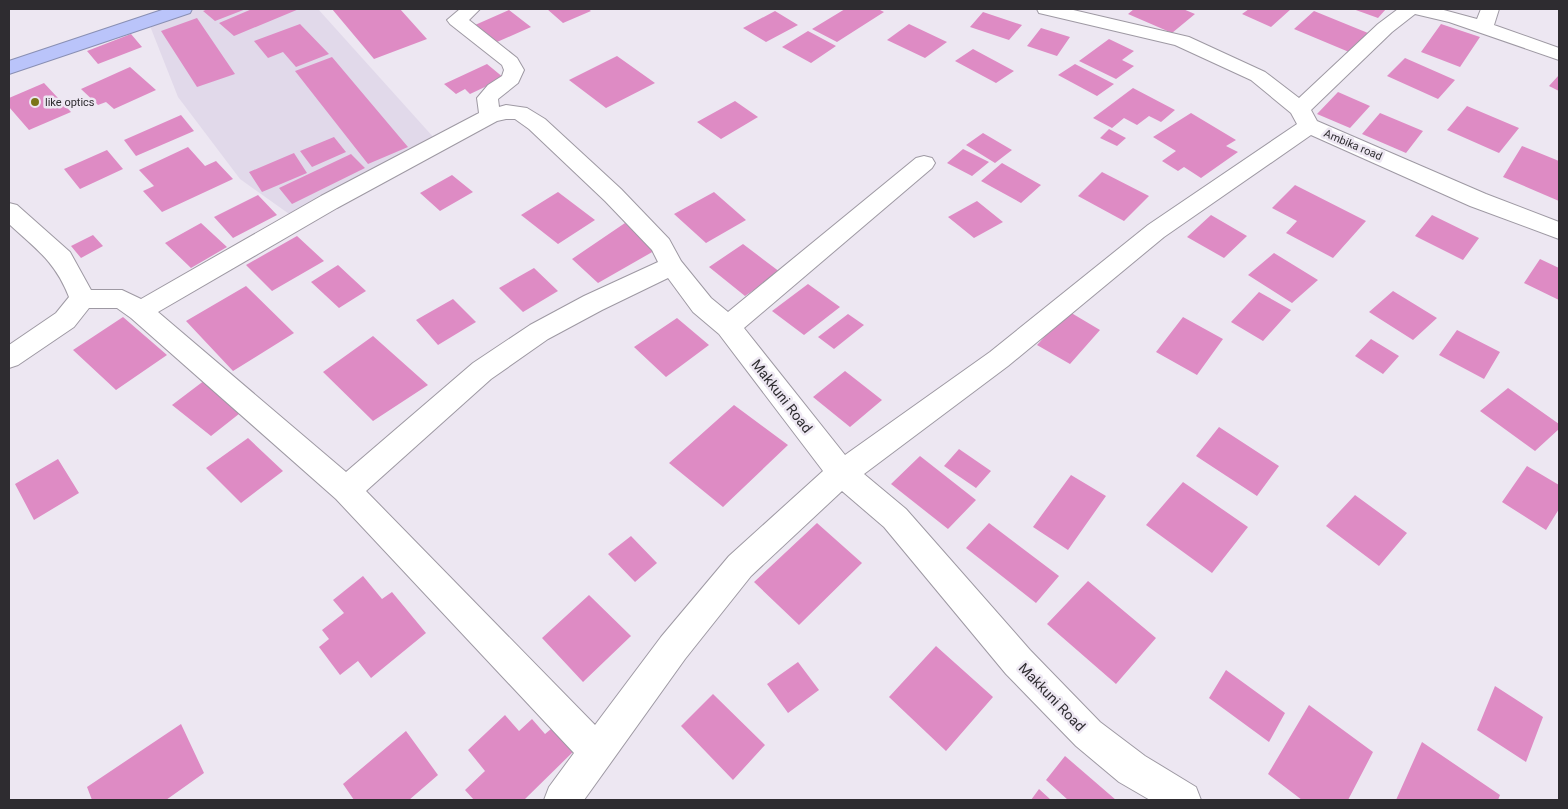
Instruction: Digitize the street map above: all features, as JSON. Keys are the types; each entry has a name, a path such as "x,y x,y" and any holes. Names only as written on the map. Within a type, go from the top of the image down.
{"highway":[{"path":"9,59 153,9"},
{"path":"9,68 183,9"}],"street":[{"path":"140,311 329,202 490,116 487,98 495,89 511,79 514,70 510,62 457,20 471,9"},
{"name":"Ambika road","path":"1046,9 1182,41 1258,76 1305,118 1478,200 1559,231"},
{"path":"562,800 673,648 740,566 800,509 842,473 999,359 1156,231 1305,118 1385,28 1409,9"},
{"path":"1418,9 1455,18 1559,54"},
{"path":"1483,28 1490,9"},
{"name":"Makkuni Road","path":"490,116 506,112 520,113 537,124 613,196 661,245 672,266 702,305 728,327 842,473 895,518 1018,662 1088,734 1132,768 1182,800"},
{"path":"728,327 924,163"},
{"path":"9,211 61,258 75,281 82,299"},
{"path":"346,490 482,371 539,332 593,303 672,266"},
{"path":"82,299 122,299 140,311 346,490 598,752"},
{"path":"9,358 65,320 82,299"}],"shaded area":[{"path":"196,9 318,9 435,139 292,216 240,179 178,97 150,26"}],"building":[{"path":"208,9 246,9 215,21 203,11"},
{"path":"252,9 299,9 234,36 219,23"},
{"path":"332,9 400,9 427,39 374,59"},
{"path":"547,9 588,9 591,11 563,23"},
{"path":"845,9 878,9 884,12 837,42 812,29"},
{"path":"1134,9 1183,9 1195,14 1172,33 1128,14"},
{"path":"1249,9 1291,9 1271,27 1242,14"},
{"path":"1353,9 1386,9 1378,18"},
{"path":"509,10 531,27 497,42 475,25"},
{"path":"775,11 798,25 766,42 743,28"},
{"path":"1314,11 1368,33 1349,52 1294,29"},
{"path":"983,12 1022,25 1009,40 970,27"},
{"path":"197,18 235,74 197,87 161,31"},
{"path":"300,24 329,54 296,67 283,52 268,58 254,41"},
{"path":"909,24 947,42 925,58 887,40"},
{"path":"1441,24 1480,37 1460,67 1421,52"},
{"path":"1041,28 1070,37 1057,56 1027,46"},
{"path":"808,31 836,46 811,63 782,47"},
{"path":"131,34 142,47 98,64 87,51"},
{"path":"1109,39 1134,51 1122,60 1134,66 1116,79 1079,61"},
{"path":"973,49 1014,71 996,83 955,61"},
{"path":"617,56 655,83 606,108 569,80"},
{"path":"332,57 408,147 368,164 295,71"},
{"path":"1405,58 1455,80 1438,99 1387,76"},
{"path":"487,64 504,78 470,94 465,89 456,94 444,84"},
{"path":"1075,64 1114,84 1097,96 1058,75"},
{"path":"130,67 156,90 114,109 106,102 98,105 81,89"},
{"path":"1559,75 1559,91 1549,86"},
{"path":"44,83 71,112 29,130 9,107 9,98"},
{"path":"1133,88 1175,110 1161,122 1149,116 1137,125 1124,118 1112,128 1093,118"},
{"path":"1338,92 1370,106 1350,128 1317,114"},
{"path":"735,101 758,117 721,139 697,122"},
{"path":"1467,106 1519,128 1499,153 1447,130"},
{"path":"1191,113 1236,140 1226,146 1238,152 1201,178 1184,167 1178,171 1162,161 1176,151 1153,137"},
{"path":"1380,113 1423,131 1406,153 1362,134"},
{"path":"181,115 194,131 136,156 124,140"},
{"path":"1109,129 1126,138 1117,146 1100,138"},
{"path":"983,133 1012,150 995,163 966,145"},
{"path":"334,137 346,152 312,167 300,151"},
{"path":"1522,146 1559,161 1559,201 1503,177"},
{"path":"188,147 205,166 216,161 233,179 162,212 143,191 154,186 139,170"},
{"path":"963,149 989,162 972,176 947,163"},
{"path":"107,150 123,169 80,189 64,169"},
{"path":"294,153 307,173 262,192 249,172"},
{"path":"351,154 365,168 292,204 279,188"},
{"path":"1002,163 1041,185 1021,203 981,181"},
{"path":"1102,172 1149,196 1124,221 1078,196"},
{"path":"452,175 473,192 440,211 420,193"},
{"path":"1295,185 1366,221 1333,258 1286,233 1297,221 1272,208"},
{"path":"558,192 595,220 558,244 521,215"},
{"path":"714,192 746,220 706,243 674,214"},
{"path":"258,195 277,215 233,238 214,217"},
{"path":"977,201 1003,222 974,238 948,217"},
{"path":"1211,215 1247,236 1224,258 1187,237"},
{"path":"1432,215 1479,238 1463,260 1415,236"},
{"path":"201,223 227,247 191,268 165,243"},
{"path":"625,223 654,251 598,283 572,259"},
{"path":"93,235 103,246 81,258 71,246"},
{"path":"297,236 324,261 272,291 246,265"},
{"path":"743,244 780,272 745,296 709,267"},
{"path":"1274,253 1318,280 1292,303 1248,275"},
{"path":"1540,259 1559,268 1559,300 1524,283"},
{"path":"338,265 366,291 339,308 311,282"},
{"path":"534,268 558,291 523,312 499,288"},
{"path":"808,284 840,307 804,335 772,311"},
{"path":"246,286 294,333 233,371 186,321"},
{"path":"1393,291 1437,318 1413,340 1369,312"},
{"path":"1259,292 1291,310 1263,341 1231,322"},
{"path":"453,299 476,322 438,345 416,320"},
{"path":"1068,311 1100,330 1070,364 1037,345"},
{"path":"848,314 864,325 834,349 818,337"},
{"path":"123,317 167,355 116,390 73,350"},
{"path":"1183,317 1223,339 1197,375 1156,352"},
{"path":"677,318 709,345 666,377 634,347"},
{"path":"1457,330 1500,352 1484,379 1439,355"},
{"path":"373,336 428,385 373,421 323,372"},
{"path":"1371,339 1399,356 1383,374 1355,356"},
{"path":"845,371 882,400 850,427 813,397"},
{"path":"205,380 244,410 211,436 172,405"},
{"path":"1508,388 1559,424 1559,429 1535,451 1480,411"},
{"path":"734,405 788,445 723,507 669,463"},
{"path":"1219,427 1279,466 1257,496 1196,456"},
{"path":"248,438 283,471 241,503 206,468"},
{"path":"959,449 991,471 976,488 944,466"},
{"path":"920,456 976,500 948,529 891,484"},
{"path":"58,459 79,493 34,520 15,484"},
{"path":"1527,466 1559,485 1559,509 1546,530 1502,502"},
{"path":"1071,475 1106,496 1068,550 1033,527"},
{"path":"1183,482 1248,527 1212,573 1146,525"},
{"path":"1355,495 1407,533 1379,566 1326,526"},
{"path":"817,523 862,563 799,625 754,582"},
{"path":"989,523 1059,576 1036,603 966,548"},
{"path":"631,536 657,563 635,582 608,554"},
{"path":"363,576 382,599 392,592 426,633 371,678 358,661 340,675 319,647 329,639 322,630 344,613 333,600"},
{"path":"1088,581 1156,638 1116,684 1047,624"},
{"path":"589,595 631,636 583,682 542,638"},
{"path":"936,646 993,697 946,751 889,697"},
{"path":"798,662 819,690 788,713 767,684"},
{"path":"1226,670 1285,713 1269,742 1209,698"},
{"path":"1495,686 1543,717 1526,762 1477,730"},
{"path":"713,694 765,745 733,780 681,726"},
{"path":"1309,705 1373,752 1348,800 1302,800 1268,774"},
{"path":"505,715 519,731 532,719 545,734 557,724 578,747 524,800 474,800 465,790 485,771 468,750"},
{"path":"181,724 204,773 166,800 92,800 87,787"},
{"path":"406,731 438,775 409,800 354,800 343,784"},
{"path":"1422,742 1500,795 1498,800 1396,800"},
{"path":"1065,756 1116,800 1068,800 1046,780"},
{"path":"1039,789 1051,800 1031,800"}],"place":[{"name":"like optics","path":"35,102"}]}
